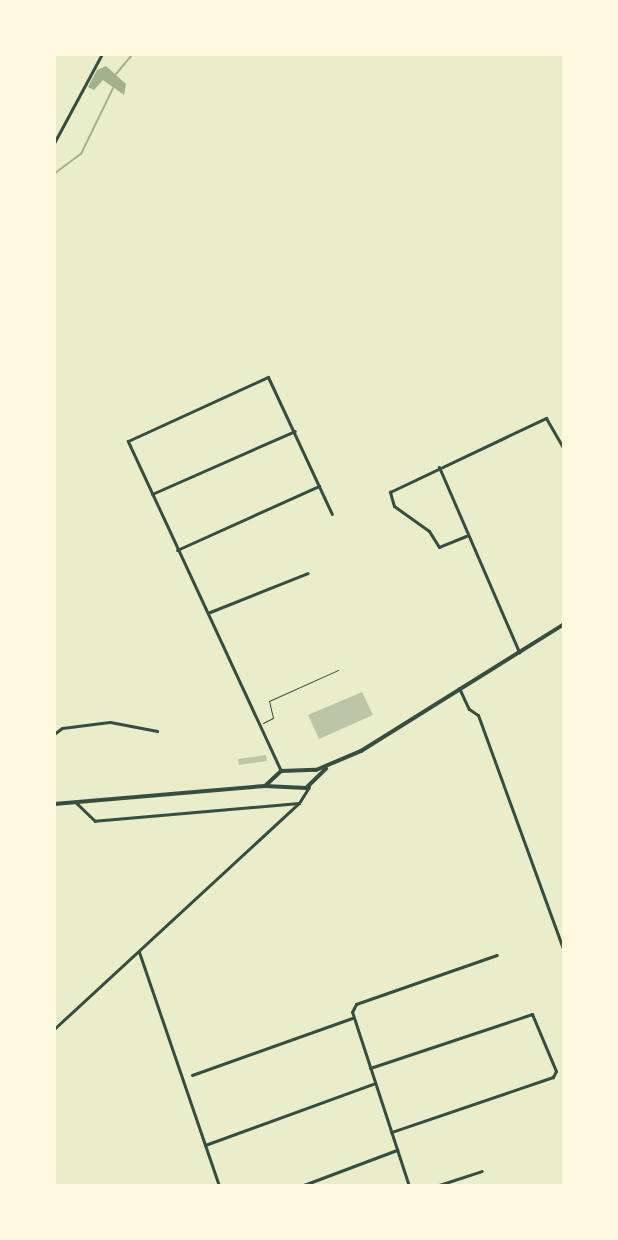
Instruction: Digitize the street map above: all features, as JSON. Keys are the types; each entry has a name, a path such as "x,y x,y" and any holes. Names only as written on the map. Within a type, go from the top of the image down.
{"street":[{"path":"54,143 102,54"},
{"path":"282,786 260,724 128,441 264,377 273,383 332,514"},
{"path":"466,536 439,547 388,496 439,467 546,418 564,449"},
{"path":"152,494 295,431"},
{"path":"439,467 466,536 519,652"},
{"path":"177,550 319,486"},
{"path":"210,612 308,573"},
{"path":"265,786 279,772 311,771 345,759 564,624"},
{"path":"459,688 469,709 478,715 564,951"},
{"path":"54,734 62,728 110,722 157,731"},
{"path":"54,1029 299,803 329,766"},
{"path":"311,771 316,781"},
{"path":"54,804 265,786 309,787"},
{"path":"75,802 95,821 299,803"},
{"path":"139,952 219,1186"},
{"path":"409,1186 352,1018 356,1004 497,955"},
{"path":"370,1068 532,1014 556,1071 553,1077 391,1132"},
{"path":"192,1075 352,1018"},
{"path":"205,1145 375,1083"},
{"path":"301,1186 397,1150"},
{"path":"436,1186 482,1171"}],"lane":[{"path":"260,724 273,718 269,701 338,670"}],"shaded area":[{"path":"106,66 126,84 124,95 103,80 94,90 88,87 97,70"}],"building":[{"path":"362,692 373,715 319,739 308,715"},
{"path":"266,755 267,761 239,765 238,759"}],"waterway":[{"path":"116,74 133,54"},
{"path":"54,174 81,154 113,88"}]}
